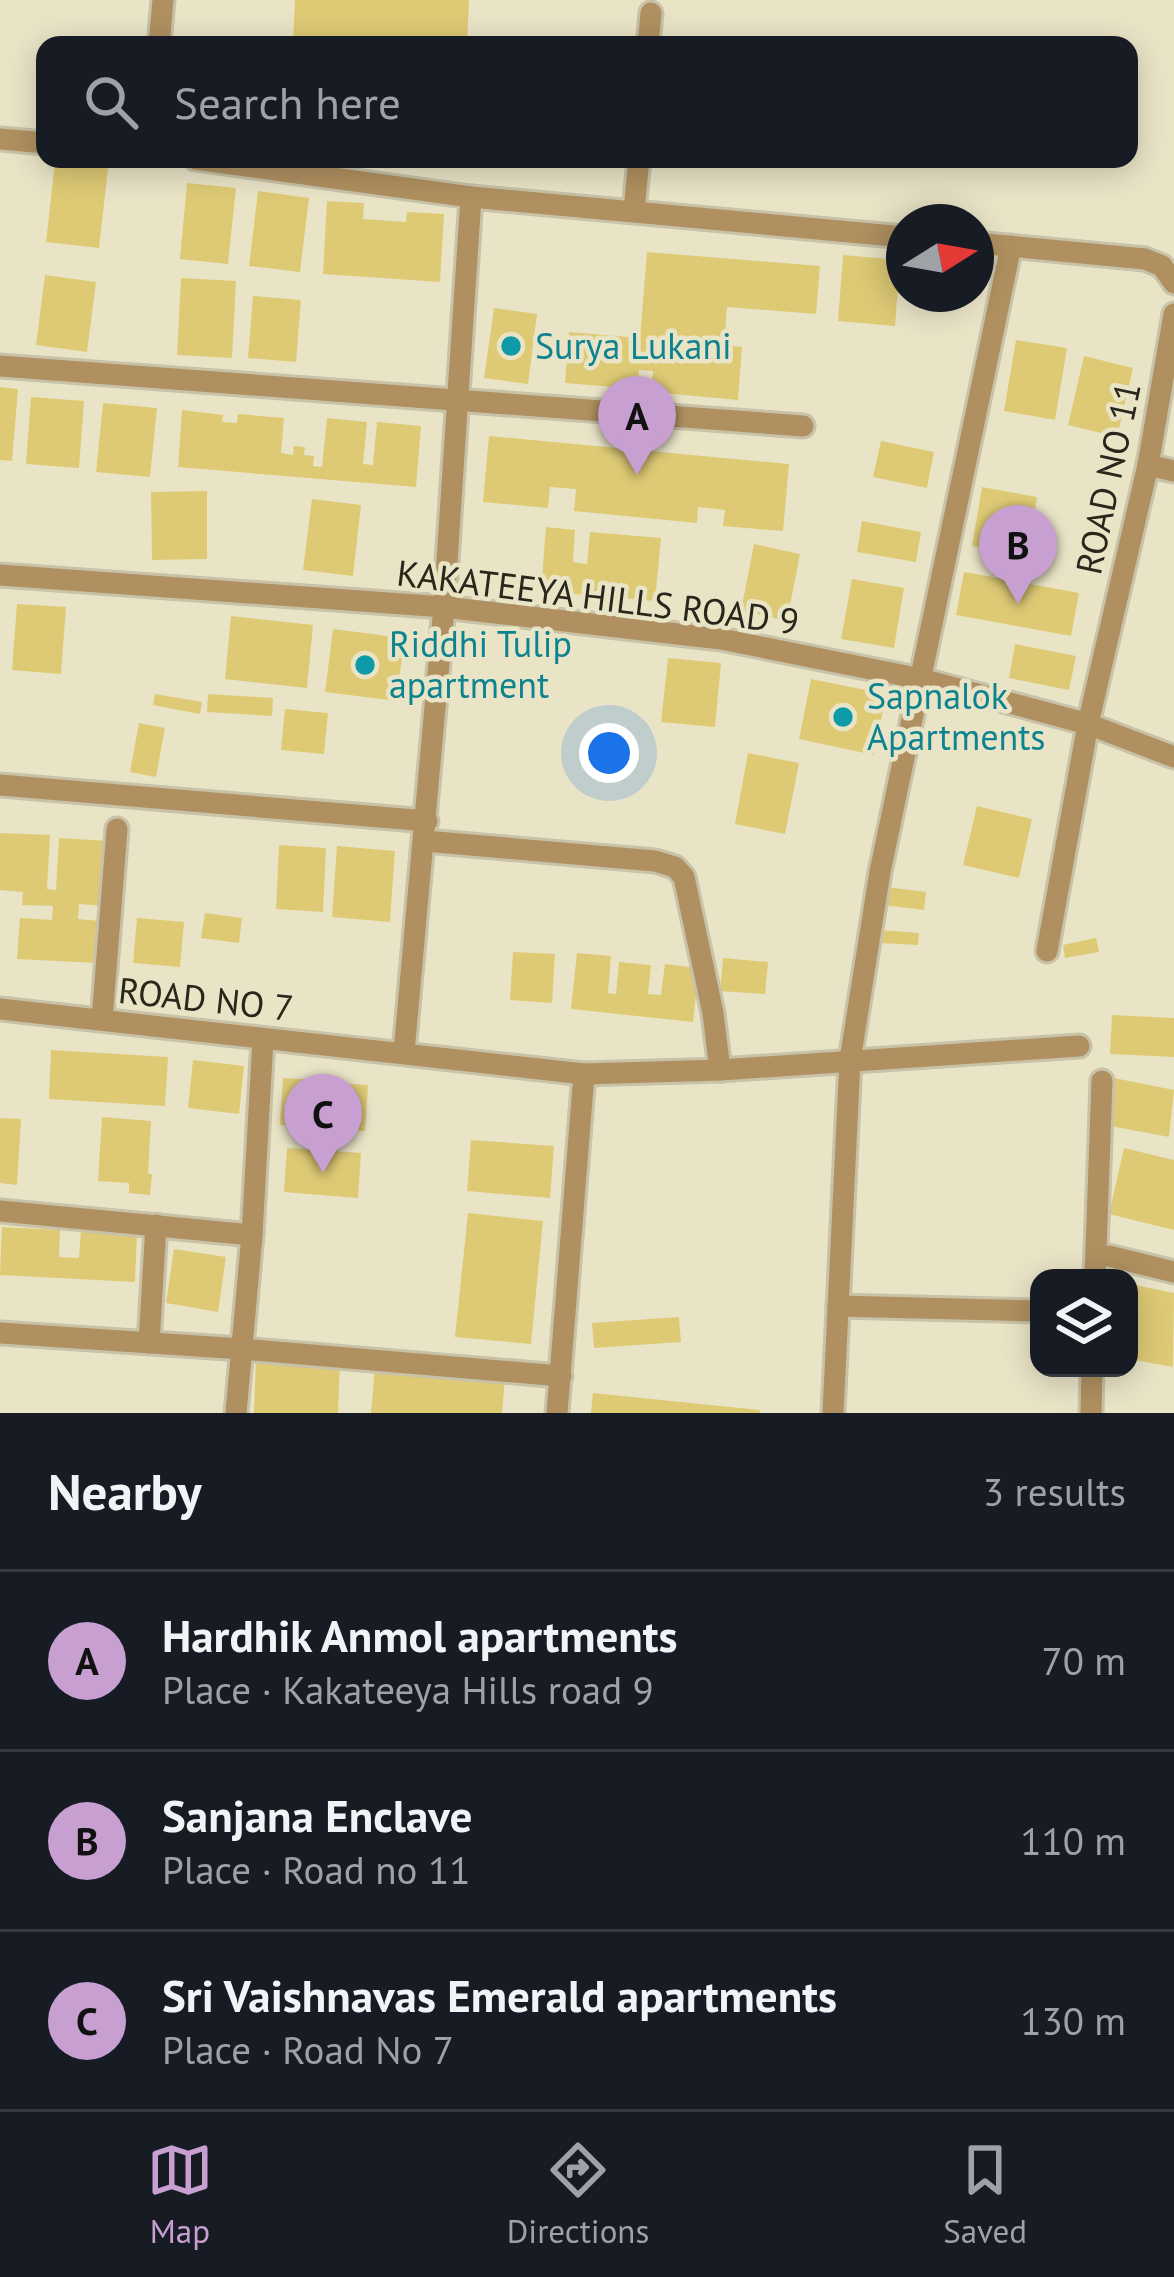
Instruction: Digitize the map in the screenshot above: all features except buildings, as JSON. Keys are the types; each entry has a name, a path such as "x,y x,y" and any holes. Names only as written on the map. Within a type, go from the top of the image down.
{"street":[{"path":"161,36 163,0"},
{"path":"649,36 651,13"},
{"path":"0,139 36,142"},
{"path":"260,168 471,197 886,235"},
{"path":"634,210 638,168"},
{"path":"404,1052 444,607 471,197"},
{"path":"994,245 1145,259 1162,266 1174,283"},
{"path":"833,1413 850,1060 880,872 1011,247"},
{"name":"ROAD NO 11","path":"1047,952 1088,724 1148,465 1174,314"},
{"path":"0,366 803,427"},
{"path":"1148,465 1174,471"},
{"name":"KAKATEEYA HILLS ROAD 9","path":"0,575 444,607 721,639 921,679 1088,724 1174,757"},
{"path":"0,785 426,831 675,867 684,877 720,1070"},
{"path":"102,1020 117,829"},
{"name":"ROAD NO 7","path":"0,1009 584,1074 720,1070 1079,1046"},
{"path":"236,1413 263,1039"},
{"path":"557,1413 584,1074"},
{"path":"1095,1269 1102,1081"},
{"path":"0,1210 252,1235"},
{"path":"149,1343 156,1226"},
{"path":"1109,1256 1174,1272"},
{"path":"838,1306 1030,1311"},
{"path":"0,1333 561,1376"},
{"path":"1091,1413 1092,1377"}],"place":[{"name":"Surya Lukani","path":"511,346"},
{"name":"Hardhik Anmol apartments","path":"637,475"},
{"name":"Sanjana Enclave","path":"1018,604"},
{"name":"Riddhi Tulip apartment","path":"365,665"},
{"name":"Sapnalok Apartments","path":"843,717"},
{"name":"Sri Vaishnavas Emerald apartments","path":"323,1173"}]}
